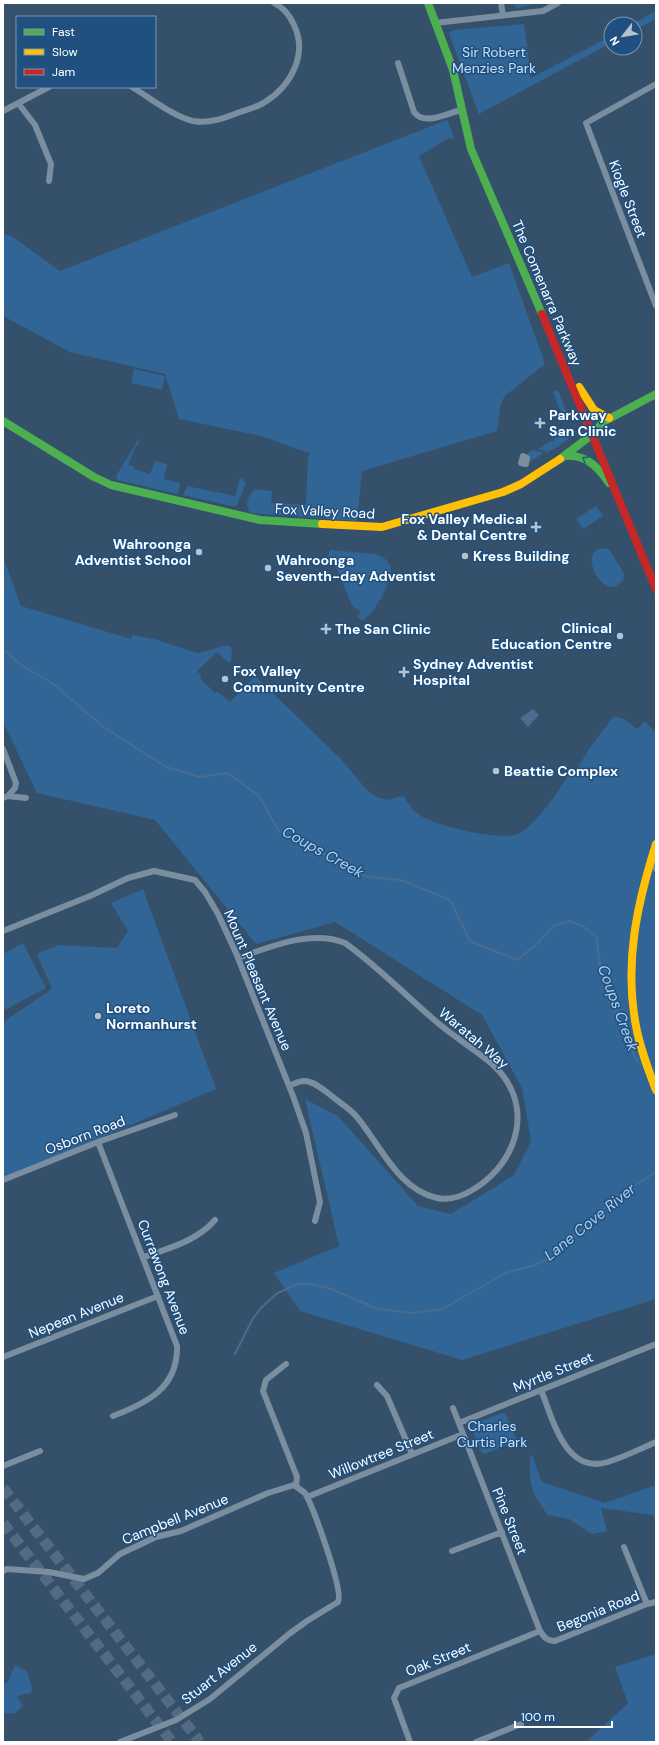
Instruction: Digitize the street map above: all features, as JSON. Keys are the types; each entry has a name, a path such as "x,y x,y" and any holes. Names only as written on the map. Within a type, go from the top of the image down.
{"main road":[{"name":"The Comenarra Parkway","path":"428,3 453,70 471,149 565,366 656,589"},
{"path":"565,366 589,405 600,416 608,418"},
{"name":"Fox Valley Road","path":"3,421 94,478 111,485 260,520 382,527 509,490 564,456 593,434 608,418 656,394"},
{"path":"564,456 578,455 590,461 606,478 618,496"},
{"path":"656,844 638,904 631,939 630,957 634,1018 638,1038 656,1090"}],"street":[{"path":"134,88 192,121 207,123 225,118 264,103 278,93 291,77 300,52 297,32 290,16 274,3"},
{"path":"501,3 503,15"},
{"path":"436,22 544,11 558,3"},
{"path":"398,63 414,112 417,116 426,119 461,110"},
{"name":"Kiogle Street","path":"656,84 586,123 656,306"},
{"path":"3,111 47,88"},
{"path":"18,103 35,125 51,164 49,182"},
{"path":"3,749 16,783 15,788 6,797"},
{"path":"6,797 26,798"},
{"path":"651,858 656,869"},
{"name":"Mount Pleasant Avenue","path":"3,931 90,896 128,878 154,871 195,880 205,892 218,914 238,958 290,1085 306,1133 320,1202 315,1221"},
{"name":"Waratah Way","path":"238,958 282,943 301,939 336,939 345,943 434,1020 499,1071 508,1084 517,1110 515,1137 506,1158 491,1176 479,1186 458,1197 439,1198 427,1195 410,1184 391,1164 356,1116 348,1109 313,1083 303,1081 290,1085"},
{"name":"Osborn Road","path":"3,1180 98,1142 175,1115"},
{"name":"Currawong Avenue","path":"98,1142 144,1257 177,1346 176,1363 173,1372 161,1390 148,1402 113,1416"},
{"path":"144,1257 196,1237 206,1230 215,1220"},
{"name":"Nepean Avenue","path":"3,1357 158,1296"},
{"name":"Myrtle Street","path":"459,1423 656,1344"},
{"path":"286,1364 266,1380 263,1391 297,1477 296,1486 302,1489 307,1497"},
{"path":"377,1385 387,1396 412,1454"},
{"path":"541,1390 565,1448 581,1461 594,1464 607,1462 656,1442"},
{"name":"Pine Street","path":"453,1408 540,1631 548,1640"},
{"name":"Willowtree Street","path":"307,1497 463,1434"},
{"path":"3,1466 40,1451"},
{"name":"Campbell Avenue","path":"3,1571 7,1569 49,1572 84,1579 98,1572 120,1554 156,1537 181,1531 287,1485 296,1486"},
{"name":"Stuart Avenue","path":"120,1742 176,1720 210,1699 289,1634 326,1609 337,1604 340,1596 336,1579 307,1497"},
{"path":"452,1551 502,1532"},
{"path":"624,1547 647,1604"},
{"name":"Begonia Road","path":"548,1640 555,1640 647,1604 656,1602"},
{"name":"Oak Street","path":"410,1742 394,1698 399,1688 540,1631"},
{"path":"476,1742 521,1724"}],"green space":[{"path":"511,3 539,3 517,8"},
{"path":"656,11 656,19 643,26 643,18"},
{"name":"Sir Robert Menzies Park","path":"524,24 531,78 603,40 603,47 479,114 449,34 451,31"},
{"path":"447,120 455,139 449,138 419,156 472,277 509,263 545,364 505,396 501,403 497,431 362,471 357,521 250,513 247,503 250,494 255,489 272,491 271,503 306,505 308,456 311,454 261,436 179,419 165,374 70,352 3,316 3,233 13,237 60,271"},
{"path":"134,369 165,376 162,390 131,383"},
{"path":"558,390 569,418 565,422 553,392"},
{"path":"567,430 573,432 568,439 560,445 545,454 546,451 538,449 550,441 553,442 556,437 559,438 560,435 566,433"},
{"path":"139,438 138,445 136,446 128,465 133,466 134,469 150,474 155,461 167,464 164,479 180,483 178,494 117,480 116,476"},
{"path":"533,450 544,453 526,464 528,453"},
{"path":"242,478 246,483 236,507 183,495 187,486 235,496 240,479"},
{"path":"596,506 603,516 583,529 576,519"},
{"path":"606,548 610,550 624,574 623,581 615,587 609,587 599,580 593,567 593,555 596,550"},
{"path":"330,550 375,554 388,562 391,568 389,580 380,601 379,600 374,610 363,621 357,617 361,611 353,607 333,561 327,558"},
{"path":"3,557 21,606 131,639 132,635 154,639 197,653 221,646 230,646 232,649 231,661 229,663 217,652 197,671 202,676 200,678 215,693 217,691 230,702 255,676 341,759 367,790 377,797 387,800 403,796 418,814 426,819 452,827 497,836 518,834 525,830 540,815 572,769 576,770 591,746 614,716 624,719 637,729 645,721 656,733 656,1299 462,1360 300,1311 274,1273 339,1246 305,1099 338,1116 418,1206 451,1214 514,1175 531,1141 522,1088 482,1015 335,922 256,944 155,820 37,793 3,722"},
{"name":"Loreto Normanhurst","path":"143,889 216,1089 3,1179 3,1022 52,989 37,954 58,945 117,948 128,931 111,903"},
{"path":"23,943 46,988 3,1011 3,954"},
{"name":"Charles Curtis Park","path":"502,1413 506,1415 517,1441 485,1454 481,1452 472,1428 474,1424"},
{"path":"531,1453 542,1482 605,1503 656,1485 656,1520 652,1515 601,1508 607,1531 592,1534 569,1519 548,1515 534,1493 530,1479"},
{"path":"656,1654 656,1742 586,1742 628,1703 615,1667"},
{"path":"15,1665 27,1671 32,1687 31,1693 17,1696 23,1706 15,1713 3,1714 3,1683 7,1683"}],"shaded area":[{"path":"533,709 539,715 528,727 520,718"}],"waterway":[{"name":"Coups Creek","path":"3,649 21,665 52,683 105,728 166,767 200,777 228,773 259,796 279,831 368,877 401,880 450,900 470,941 517,960 538,943 554,925 570,921 584,927 596,936 601,972 625,1035 637,1061"},
{"name":"Lane Cove River","path":"235,1354 252,1320 261,1308 276,1294 297,1284 309,1284 329,1288 378,1309 413,1313 442,1309 506,1273 535,1265 553,1256 617,1196 656,1172"}],"tunnel":[{"path":"3,1488 200,1742"},
{"path":"3,1523 172,1742"}],"traffic: fast":[{"path":"428,3 453,70 471,149 542,314"},
{"path":"560,459 593,434 603,422 656,394"},
{"path":"3,421 94,477 111,485 260,520 322,524"},
{"path":"565,456 585,459 596,467 609,483"}],"traffic: slow":[{"path":"579,387 594,410 609,418"},
{"path":"322,524 382,527 503,492 521,484 560,459"},
{"path":"656,844 638,911 634,934 631,979 636,1026 644,1058 656,1090"}],"traffic: jam":[{"path":"542,314 656,589"}],"place":[{"name":"Parkway San Clinic","path":"540,423"},
{"name":"Fox Valley Medical & Dental Centre","path":"536,527"},
{"name":"Wahroonga Adventist School","path":"199,552"},
{"name":"Kress Building","path":"465,556"},
{"name":"Wahroonga Seventh-day Adventist","path":"268,568"},
{"name":"The San Clinic","path":"326,629"},
{"name":"Clinical Education Centre","path":"620,636"},
{"name":"Sydney Adventist Hospital","path":"404,672"},
{"name":"Fox Valley Community Centre","path":"225,679"},
{"name":"Beattie Complex","path":"496,771"},
{"name":"Loreto Normanhurst","path":"98,1016"}]}
